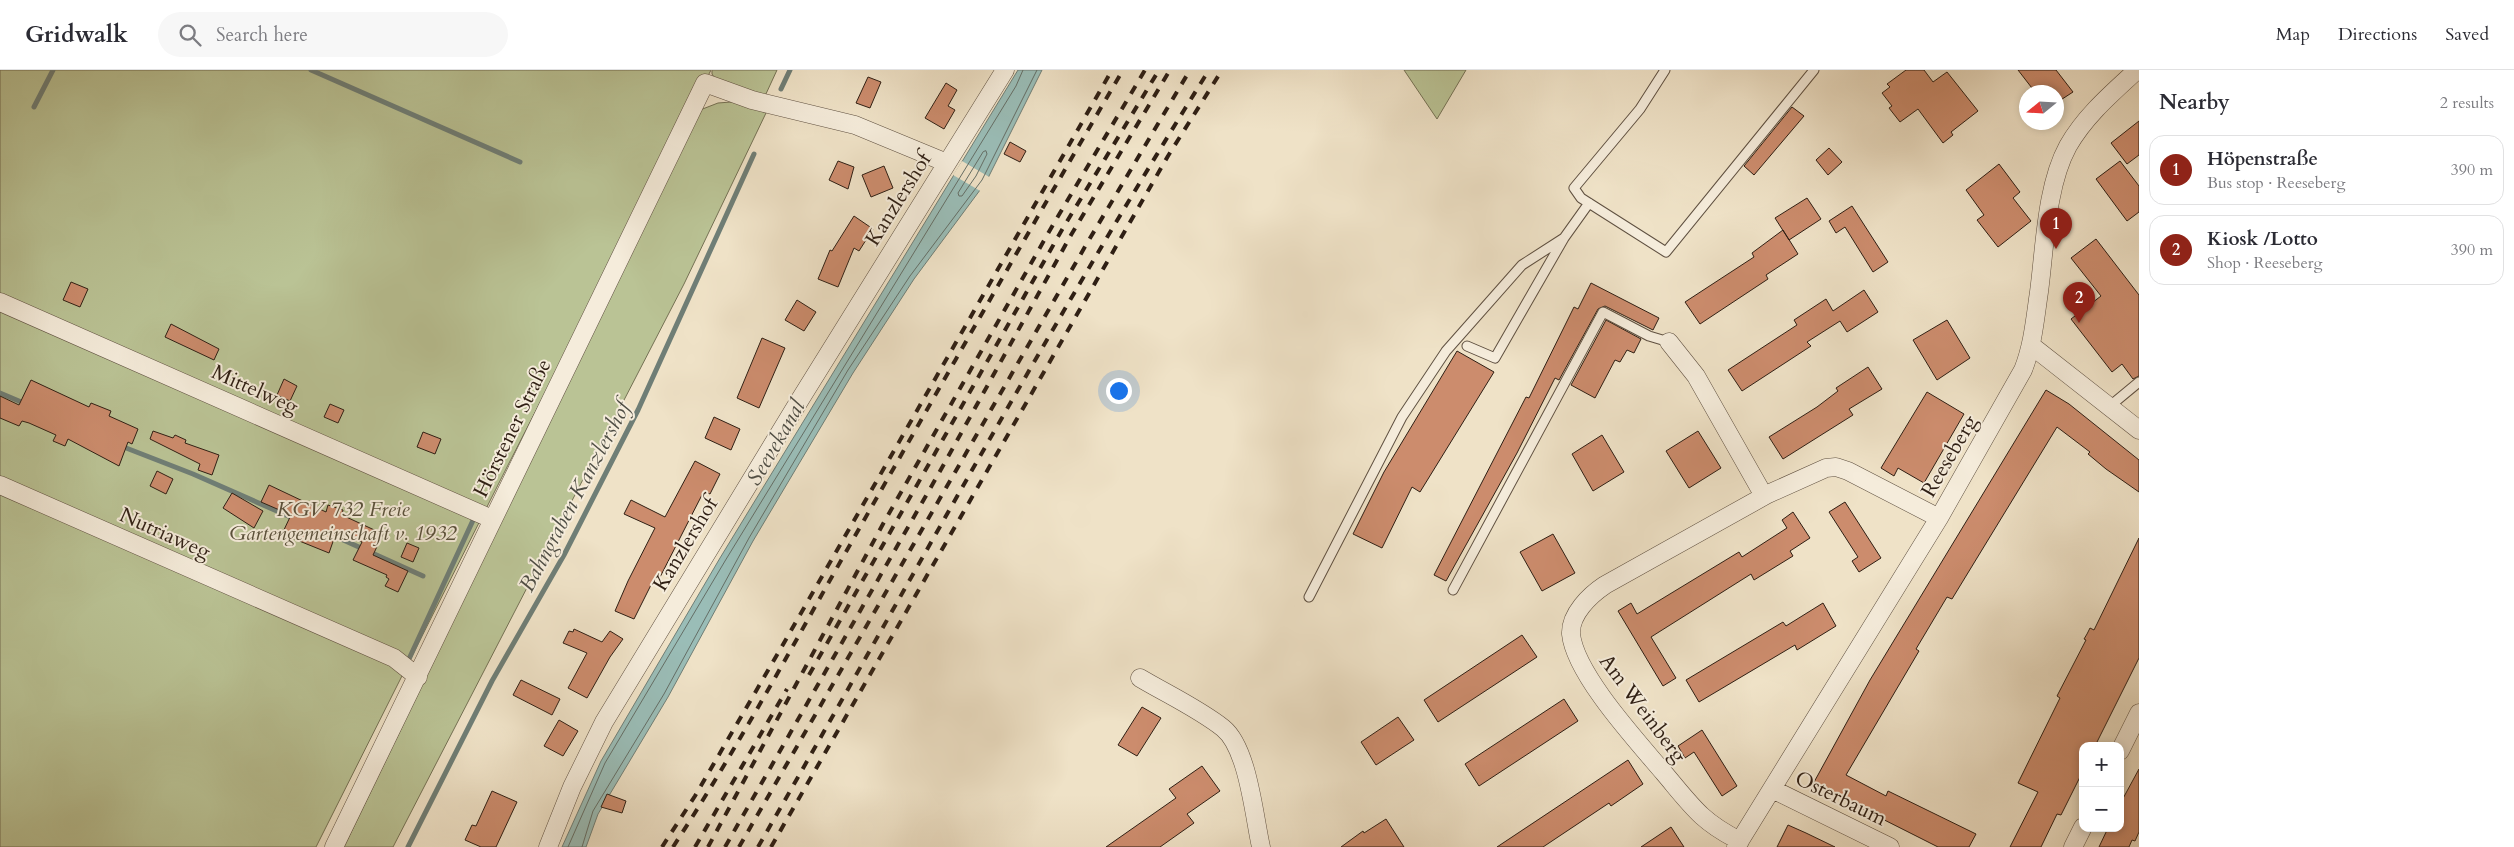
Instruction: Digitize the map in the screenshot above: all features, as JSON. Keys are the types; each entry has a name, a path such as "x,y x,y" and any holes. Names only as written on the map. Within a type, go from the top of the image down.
{"street":[{"name":"Kanzlershof","path":"548,847 572,788 604,722 786,422 1005,70"},
{"name":"Reeseberg","path":"1738,844 1939,518 2024,370 2032,346 2048,222 2060,166 2067,148 2083,124 2138,70"},
{"name":"Hörstener Straße","path":"334,847 408,669 492,519 705,83 752,100 855,125 947,164"},
{"name":"Mittelweg","path":"0,302 492,519"},
{"path":"1669,342 1696,376 1764,496"},
{"path":"2032,346 2139,430"},
{"name":"Am Weinberg","path":"1738,844 1700,815 1640,744 1590,679 1575,651 1571,632 1582,605 1593,594 1764,496 1817,470 1836,467 1865,479 1939,518"},
{"name":"Nutriaweg","path":"0,484 408,669"},
{"path":"1140,678 1224,729 1239,752 1246,772 1260,847"},
{"path":"2124,743 2139,713"},
{"name":"Osterbaum","path":"1772,789 1890,847"},
{"path":"2073,847 2080,832"}],"lane":[{"path":"1665,70 1640,109 1574,188 1581,198 1666,252 1814,70"},
{"path":"1467,346 1495,358 1564,238 1590,203"},
{"path":"1310,597 1402,417 1446,351 1522,265 1564,238"},
{"path":"1453,590 1603,312 1649,336 1669,342"},
{"path":"2110,406 2139,382"}],"green space":[{"name":"KGV 732 Freie Gartengemeinschaft v. 1932","path":"0,70 711,70 507,467 316,847 0,847"},
{"path":"712,70 777,70 765,96 718,83 712,74"},
{"path":"1404,70 1466,70 1437,119"},
{"path":"718,103 745,104 766,113 684,284 393,847 344,847 700,110"}],"water":[{"path":"1018,70 1042,70 986,182 914,279 853,373 753,541 668,697 598,814 586,847 562,847 601,761 720,558"}],"pier":[{"path":"962,161 991,178 982,192 953,175"}],"building":[{"path":"1906,70 1924,70 1933,82 1947,72 1978,111 1951,132 1953,135 1943,143 1918,109 1900,122 1889,108 1892,106 1882,93 1890,87 1887,84"},
{"path":"2018,70 2056,70 2073,92 2064,98 2064,85 2030,85"},
{"path":"868,77 881,82 870,108 856,103"},
{"path":"946,83 957,90 948,106 955,110 944,129 925,118"},
{"path":"1792,107 1804,116 1754,175 1744,166"},
{"path":"2139,121 2139,155 2127,164 2111,143"},
{"path":"1010,142 1026,151 1020,162 1004,154"},
{"path":"1829,148 1842,162 1828,175 1816,160"},
{"path":"838,161 854,167 848,189 829,180"},
{"path":"2120,161 2139,186 2139,212 2127,221 2096,179"},
{"path":"1999,164 2020,192 2013,198 2031,221 1998,247 1977,220 1984,215 1966,190"},
{"path":"884,166 893,188 871,197 862,175"},
{"path":"1807,198 1821,219 1789,240 1775,218"},
{"path":"1852,206 1888,262 1873,272 1845,227 1836,233 1829,221"},
{"path":"854,216 873,229 859,251 854,248 838,287 818,279 830,250 832,251"},
{"path":"1783,230 1798,254 1766,275 1768,279 1700,324 1685,302 1754,257 1752,253"},
{"path":"2096,239 2139,295 2139,376 2133,379 2122,364 2112,372 2071,319 2101,296 2071,258"},
{"path":"71,282 88,289 80,307 63,300"},
{"path":"1591,283 1659,318 1653,330 1605,306 1598,309 1559,380 1555,378 1517,453 1446,581 1434,575 1526,397 1529,398 1574,307 1578,309"},
{"path":"1864,290 1878,312 1847,332 1840,321 1807,342 1811,346 1742,391 1728,370 1797,325 1794,320 1826,299 1833,311"},
{"path":"797,300 816,312 804,331 785,320"},
{"path":"1606,320 1641,339 1634,353 1627,350 1620,362 1615,360 1595,398 1571,385"},
{"path":"1947,320 1970,358 1937,380 1913,340"},
{"path":"171,324 219,349 214,360 165,337"},
{"path":"762,338 785,348 759,408 737,398"},
{"path":"1457,351 1494,372 1420,492 1412,487 1382,548 1353,534 1384,472"},
{"path":"1868,367 1882,389 1849,409 1853,415 1783,459 1769,437 1817,407 1838,391 1836,388"},
{"path":"284,379 297,386 290,401 277,395"},
{"path":"31,380 89,407 91,403 111,411 109,416 138,429 132,444 128,442 119,466 68,439 65,446 53,441 56,435 29,423 22,421 19,426 0,418 0,396 19,405"},
{"path":"2046,390 2069,404 2139,460 2139,492 2106,469 2088,454 2090,452 2057,427 1952,599 1947,597 1916,649 1919,651 1846,775 1886,796 1888,791 1976,834 1969,847 1938,847 1813,784 1870,680"},
{"path":"1927,392 1964,414 1924,483 1898,468 1894,476 1881,468"},
{"path":"330,404 344,410 338,423 324,417"},
{"path":"714,417 740,429 731,450 705,438"},
{"path":"153,431 173,438 175,435 186,440 185,443 219,455 212,475 198,470 200,464 150,439"},
{"path":"1698,431 1721,468 1689,488 1666,451"},
{"path":"423,432 441,439 435,454 417,447"},
{"path":"1602,435 1624,472 1593,491 1572,454"},
{"path":"695,461 720,474 710,494 704,491 657,583 653,581 634,619 615,611 655,528 624,514 631,500 665,517"},
{"path":"157,471 173,479 166,494 150,486"},
{"path":"269,485 326,512 328,505 343,510 342,515 383,534 373,555 408,571 398,592 385,586 389,579 386,577 387,575 353,560 362,542 336,533 329,553 282,534 291,515 261,502"},
{"path":"232,493 263,511 254,528 223,508"},
{"path":"1845,502 1881,558 1859,572 1852,561 1858,557 1829,512"},
{"path":"1793,512 1810,538 1790,551 1793,556 1754,580 1751,574 1651,637 1676,678 1663,686 1618,611 1631,603 1637,614 1739,552 1742,557 1787,528 1782,520"},
{"path":"1553,534 1575,573 1542,591 1520,552"},
{"path":"2139,538 2139,658 2097,742 2079,742 2079,779 2061,815 2057,814 2041,847 2010,847 2038,792 2018,783 2060,698 2057,696 2086,640 2084,639 2090,628 2094,630"},
{"path":"407,543 419,548 413,562 401,557"},
{"path":"1823,603 1836,626 1797,650 1795,645 1699,702 1686,680 1783,622 1786,626"},
{"path":"574,629 602,642 610,631 623,639 610,657 587,698 568,688 587,653 563,643 569,631 573,632"},
{"path":"1522,635 1537,657 1438,722 1424,700"},
{"path":"521,680 560,699 552,715 513,695"},
{"path":"1564,699 1578,721 1479,786 1465,764"},
{"path":"1142,707 1161,718 1137,756 1118,745"},
{"path":"1398,717 1414,740 1376,765 1361,742"},
{"path":"559,720 578,731 563,756 544,746"},
{"path":"1702,730 1737,786 1722,796 1694,752 1685,758 1678,746"},
{"path":"1628,760 1643,784 1611,806 1609,803 1543,847 1497,847"},
{"path":"1202,766 1220,791 1187,814 1194,823 1160,847 1106,847 1176,798 1169,789"},
{"path":"2139,769 2139,832 2135,841 2132,840 2129,847 2099,847 2106,832 2124,832 2124,797"},
{"path":"492,791 517,802 496,847 481,847 465,840 472,825 476,826"},
{"path":"607,794 626,801 622,813 601,807"},
{"path":"1386,819 1404,847 1341,847 1363,831 1364,833"},
{"path":"1788,825 1806,833 1835,847 1777,847"},
{"path":"1671,827 1684,847 1641,847"}],"waterway":[{"path":"34,107 53,70"},
{"path":"311,70 520,162"},
{"name":"Bahngraben Kanzlershof","path":"781,89 790,70"},
{"name":"Bahngraben Kanzlershof","path":"408,847 492,681 564,555 638,410 754,154"},
{"path":"0,393 26,404"},
{"path":"121,446 193,474 295,519"},
{"path":"404,662 409,659 475,516"},
{"path":"330,534 423,576"}],"railway":[{"path":"662,847 695,796 781,648 1112,70"},
{"path":"673,847 720,773 952,365 1123,70"},
{"path":"708,847 883,524 1054,223 1145,70"},
{"path":"809,675 1063,228 1159,70"},
{"path":"725,847 939,473 1071,235 1170,70"},
{"path":"739,847 1086,245 1190,70"},
{"path":"758,847 1092,262 1209,70"},
{"path":"771,847 1168,156 1222,70"},
{"path":"695,847 787,689"}],"place":[{"name":"Höpenstraße","path":"2056,249"},
{"name":"Kiosk /Lotto","path":"2079,323"}],"water label":[{"name":"Seevekanal","path":"775,442"}]}
